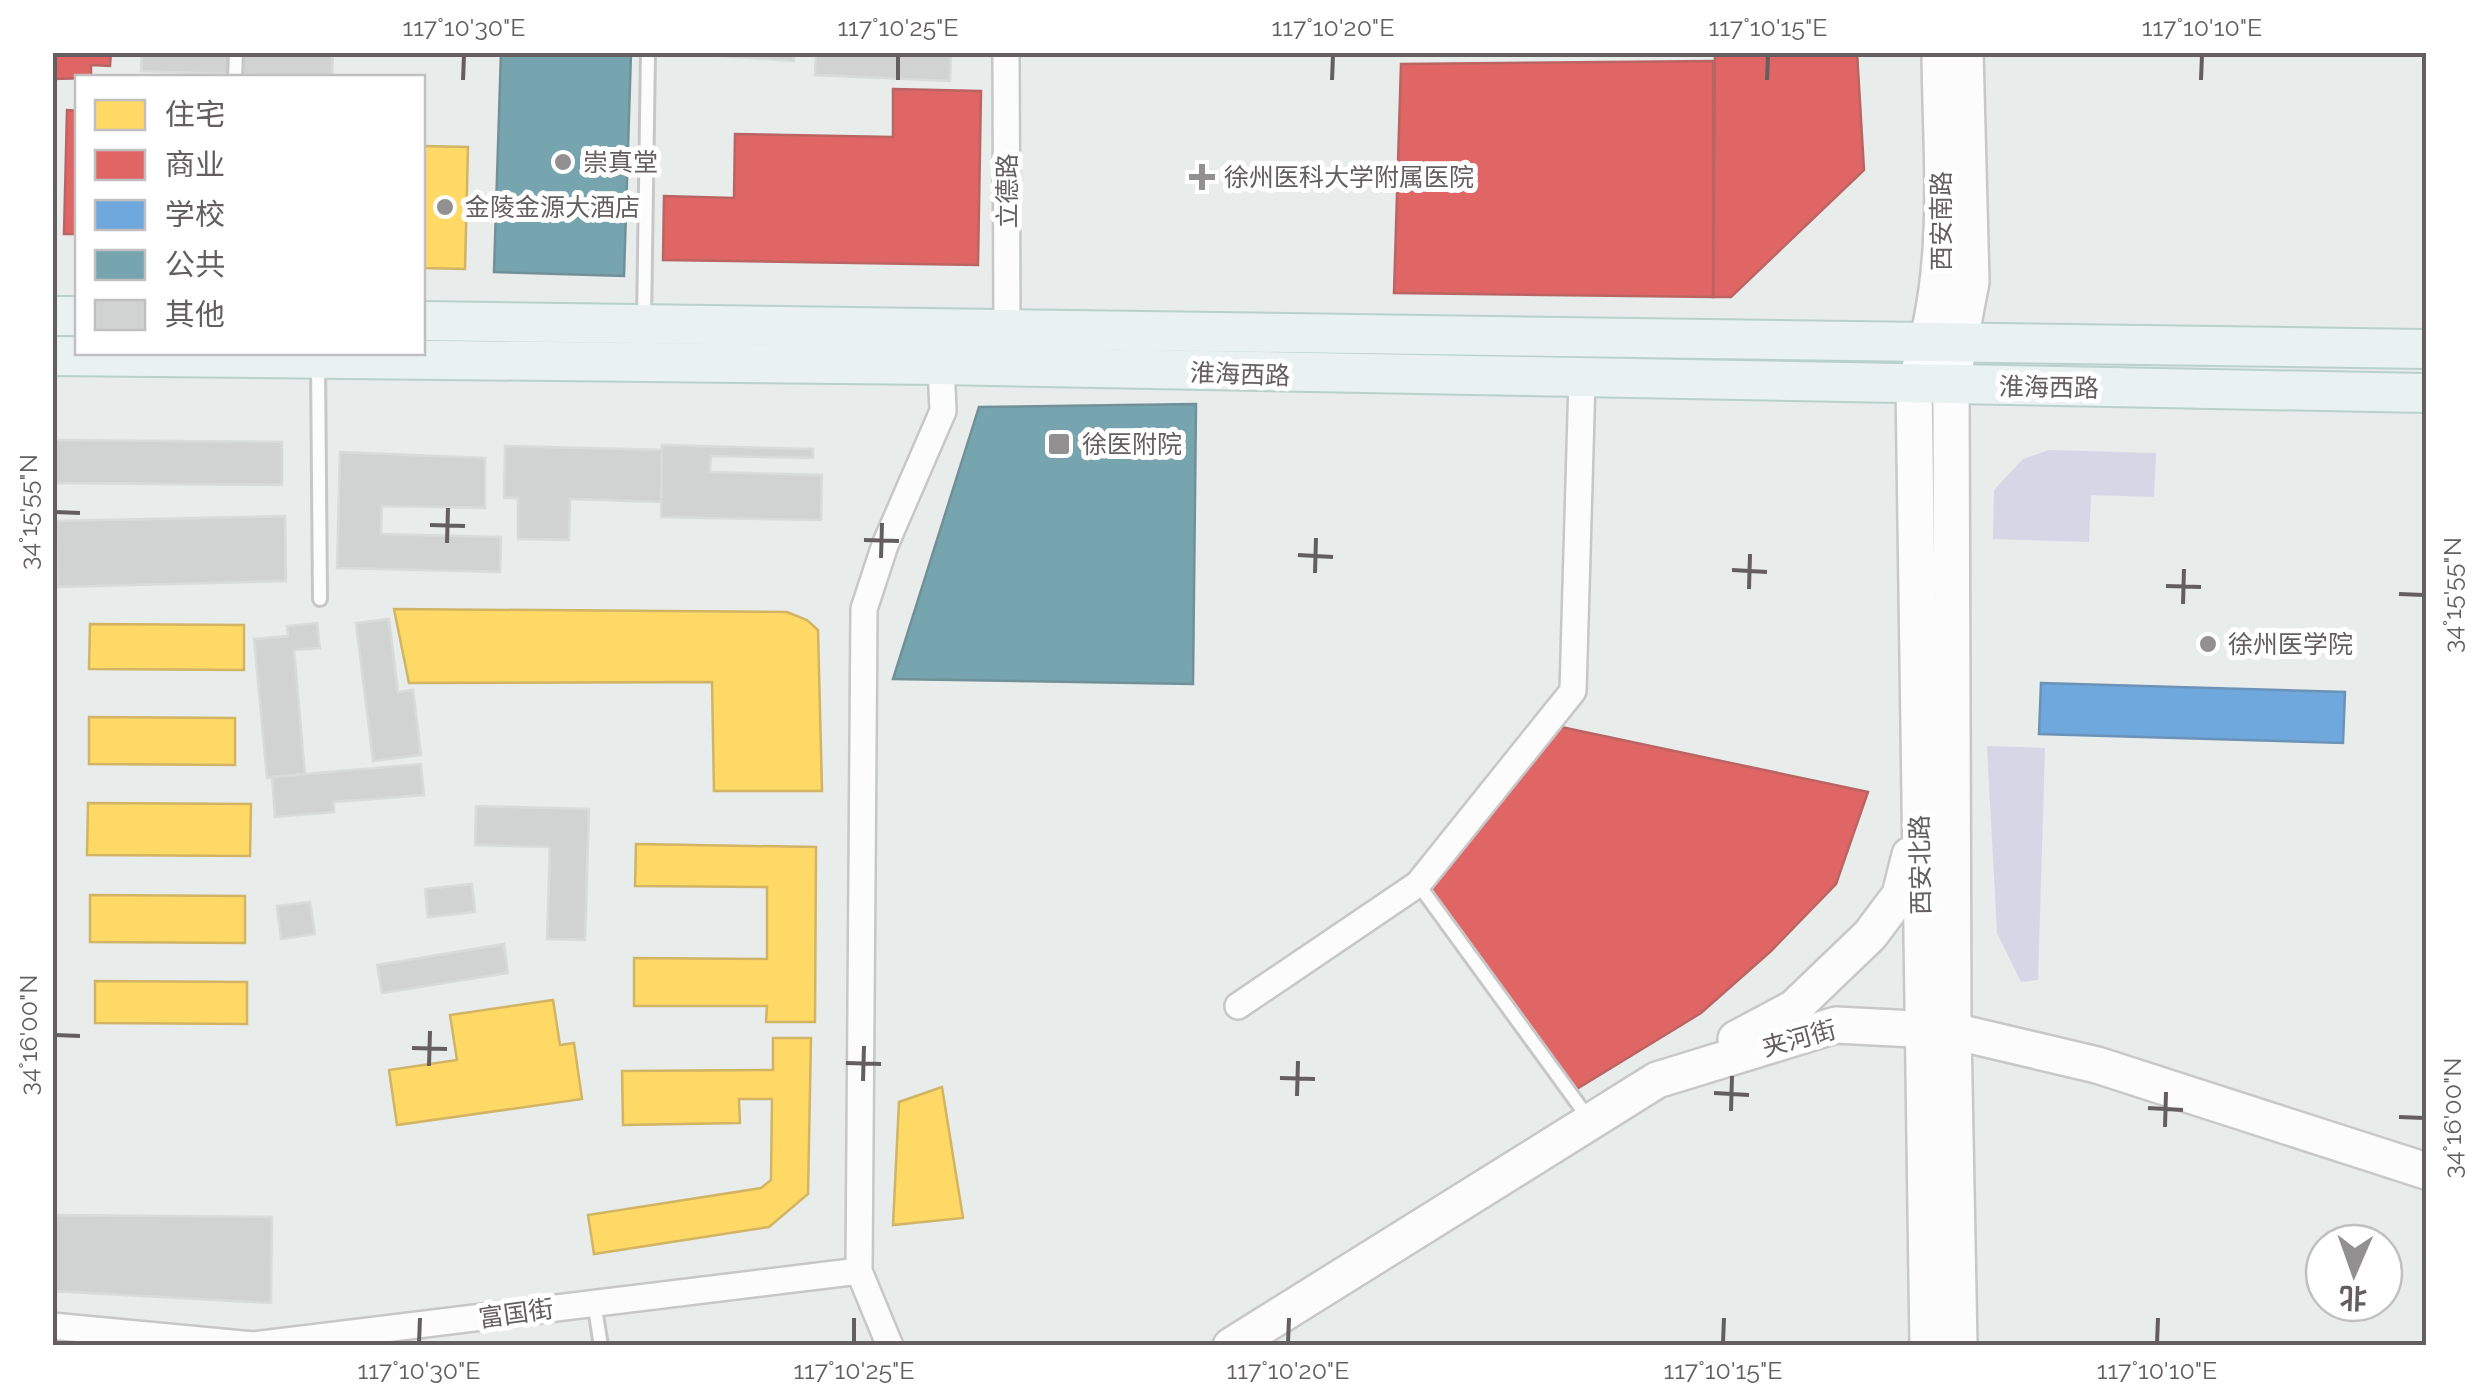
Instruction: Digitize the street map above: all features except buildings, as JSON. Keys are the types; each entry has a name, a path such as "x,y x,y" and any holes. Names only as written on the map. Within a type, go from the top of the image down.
{"main road":[{"name":"西安南路","path":"1940,52 1946,342"},
{"name":"西安南路","path":"1933,385 1970,282 1964,52"},
{"name":"淮海西路","path":"425,321 2426,350"},
{"name":"淮海西路","path":"52,356 941,366 2426,393"},
{"name":"西安北路","path":"1933,385 1920,820 1960,1346"},
{"name":"西安北路","path":"1928,1346 1938,1030 1933,385"},
{"path":"1657,1080 1794,1008 1870,935 1900,895 1920,820"},
{"name":"夹河街","path":"1231,1346 1657,1080 1836,1025 1938,1030 2097,1065 2426,1171"}],"street":[{"name":"立德路","path":"1006,52 1007,329"},
{"path":"890,1346 860,1271 864,609 885,546 943,411 941,366"},
{"path":"1238,1006 1418,884 1573,691 1582,380"},
{"name":"富国街","path":"52,1326 253,1345 860,1271"}],"lane":[{"path":"644,324 648,52"},
{"path":"318,360 320,599"},
{"path":"1418,884 1590,1121"},
{"path":"594,1302 600,1346"}],"shaded area":[{"path":"2049,450 2156,453 2154,497 2091,495 2089,542 1993,539 1994,490 2023,459"},
{"path":"1987,746 2045,748 2038,980 2021,982 1997,933"}],"place":[{"name":"崇真堂","path":"563,162"},
{"name":"徐州医科大学附属医院","path":"1202,177"},
{"name":"金陵金源大酒店","path":"445,207"},
{"name":"徐医附院","path":"1059,444"},
{"name":"徐州医学院","path":"2208,644"}]}
